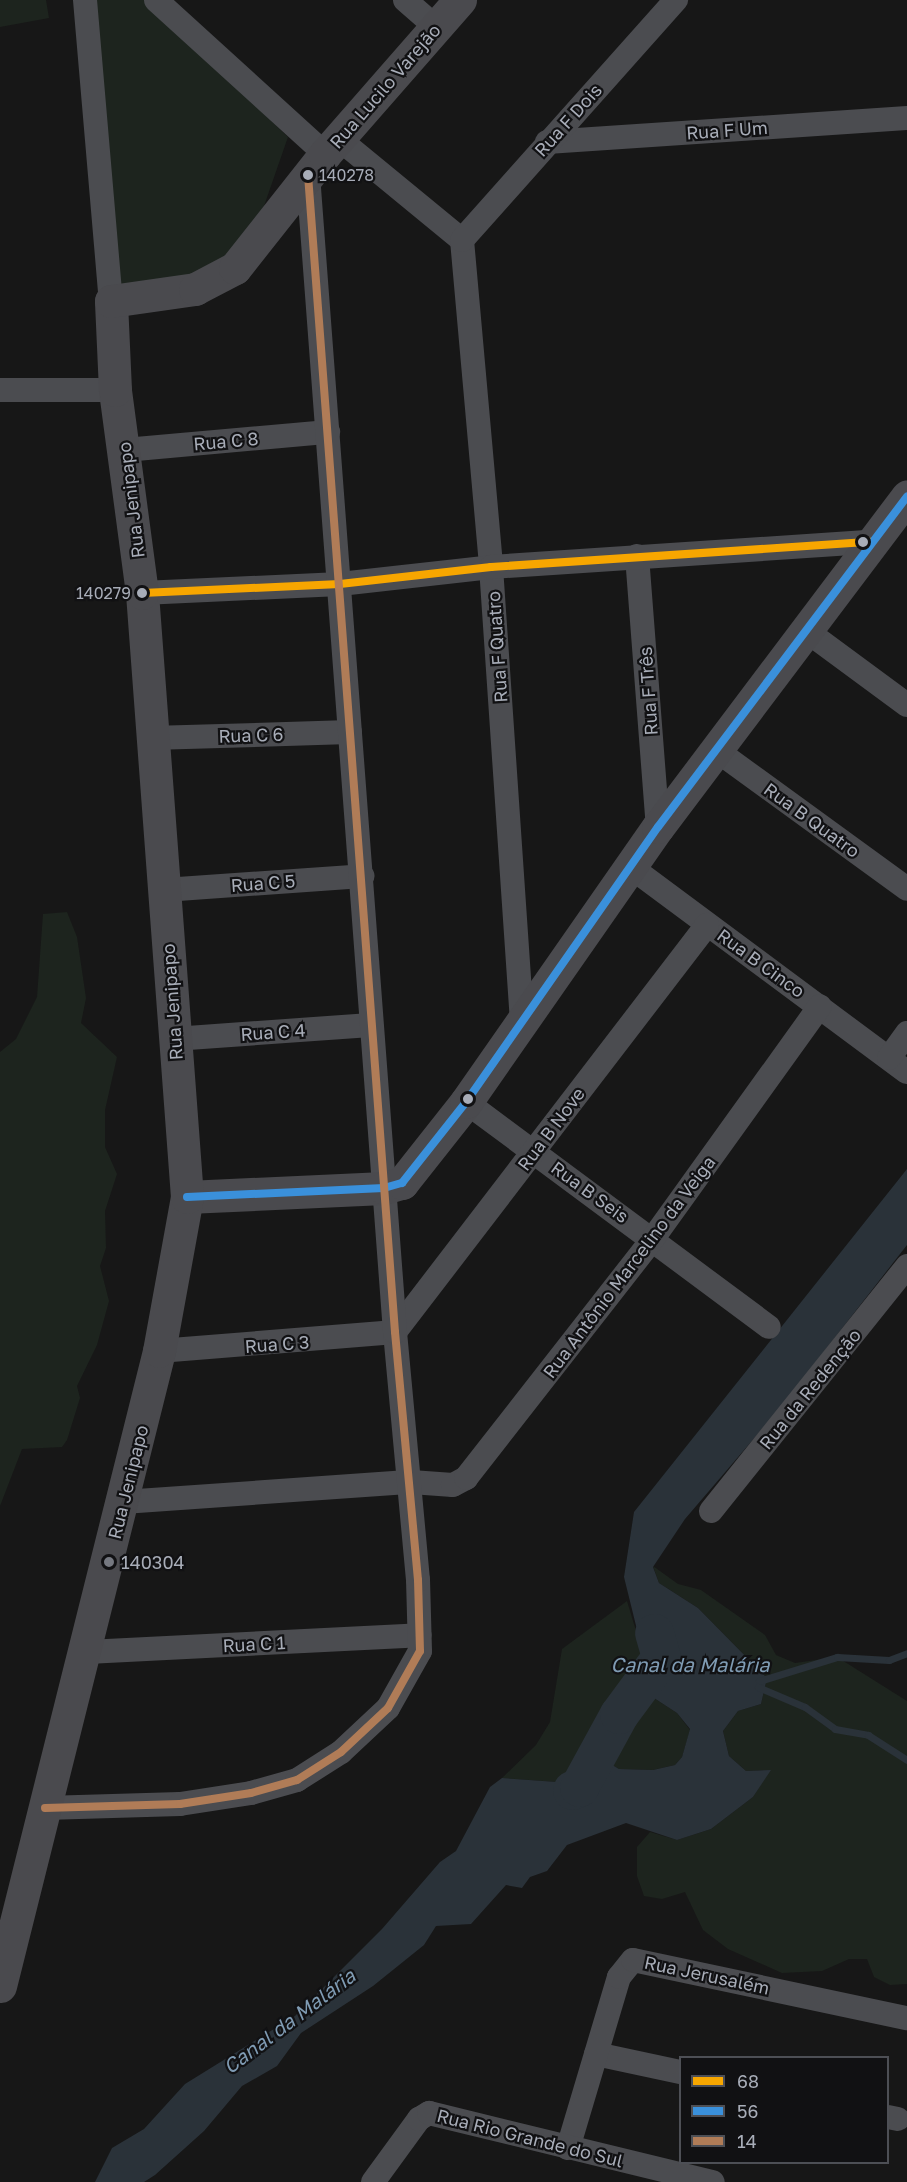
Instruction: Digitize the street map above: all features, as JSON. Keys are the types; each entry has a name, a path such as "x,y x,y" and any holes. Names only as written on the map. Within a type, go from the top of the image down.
{"street":[{"name":"Rua Jenipapo","path":"0,1986 87,1652 159,1351 187,1197 142,593 125,450 115,390 111,301 85,0"},
{"path":"156,0 324,156 462,240"},
{"path":"405,0 436,27"},
{"name":"Rua Lucilo Varejão","path":"111,301 195,289 221,279 235,268 324,156 460,0"},
{"name":"Rua F Dois","path":"462,240 676,0"},
{"name":"Rua F Um","path":"547,142 907,118"},
{"path":"45,1809 180,1804 251,1793 297,1780 341,1752 388,1708 420,1643 411,1482 394,1332 371,1025 363,876 328,432 324,156"},
{"name":"Rua F Quatro","path":"462,240 491,567 522,1019"},
{"path":"0,390 115,390"},
{"name":"Rua C 8","path":"125,450 328,432"},
{"path":"187,1197 384,1188 402,1182 466,1102 522,1019 632,868 658,827 808,632 870,542 903,509"},
{"path":"142,593 340,584 491,567 638,555 870,542"},
{"name":"Rua F Três","path":"638,555 658,827"},
{"path":"808,632 907,705"},
{"name":"Rua C 6","path":"151,738 350,732"},
{"name":"Rua B Quatro","path":"716,750 907,890"},
{"name":"Rua B Cinco","path":"632,868 898,1065"},
{"name":"Rua C 5","path":"164,890 363,876"},
{"name":"Rua B Nove","path":"394,1332 707,925"},
{"name":"Rua Antônio Marcelino da Veiga","path":"123,1502 411,1482 453,1485 476,1468 654,1238 820,1006"},
{"name":"Rua C 4","path":"174,1039 371,1025"},
{"path":"898,1065 907,1033"},
{"name":"Rua B Seis","path":"466,1102 654,1238 769,1327"},
{"name":"Rua da Redenção","path":"711,1511 907,1266"},
{"name":"Rua C 3","path":"159,1351 394,1332"},
{"name":"Rua C 1","path":"87,1652 420,1643"},
{"name":"Rua Jerusalém","path":"568,2148 619,1977 633,1960 907,2018"},
{"path":"596,2054 679,2072"},
{"name":"Rua Rio Grande do Sul","path":"373,2182 419,2119 434,2114 713,2182"}],"shaded area":[{"path":"0,0 46,0 49,18 0,27"},
{"path":"95,0 146,0 288,137 241,272 106,298"},
{"path":"67,912 77,937 86,998 81,1023 117,1057 105,1110 105,1147 117,1174 105,1211 106,1248 100,1266 109,1301 97,1345 77,1386 80,1398 67,1440 62,1447 22,1449 0,1506 0,1052 16,1039 37,997 43,914"},
{"path":"653,1566 678,1584 701,1590 765,1635 776,1655 795,1663 837,1657 907,1701 907,1984 890,1985 874,1977 867,1959 849,1959 822,1971 782,1973 728,1949 703,1930 685,1892 662,1899 644,1896 637,1876 637,1847 650,1832 677,1840 711,1829 753,1797 770,1770 746,1771 729,1756 723,1731 738,1711 761,1704 767,1678 698,1608 659,1583"},
{"path":"627,1601 643,1654 639,1669 654,1698 677,1713 690,1730 682,1757 675,1765 653,1770 619,1769 604,1760 596,1737 579,1750 568,1775 557,1782 502,1778 536,1745 550,1722 562,1649"}],"water":[{"name":"Canal da Malária","path":"907,1169 907,1245 780,1408 685,1519 653,1567 659,1583 698,1608 767,1678 761,1704 738,1711 723,1731 729,1756 746,1771 771,1770 753,1797 711,1829 677,1840 626,1823 567,1845 547,1871 530,1877 522,1888 506,1885 471,1924 436,1926 424,1945 373,1986 301,2033 277,2066 242,2086 204,2131 155,2175 144,2182 95,2182 112,2148 144,2129 185,2084 295,2016 382,1929 440,1862 456,1851 490,1787 502,1778 557,1782 568,1775 579,1750 596,1737 604,1760 619,1769 653,1770 675,1765 682,1757 690,1729 677,1713 654,1698 639,1669 643,1654 624,1577 634,1512"}],"waterway":[{"name":"Canal da Malária","path":"572,1790 579,1787 619,1714 661,1657 654,1633"},
{"path":"759,1681 837,1657 889,1660 907,1653"},
{"path":"758,1687 805,1707 835,1729 868,1735 907,1760"}],"transit line":[{"name":"14","path":"45,1808 180,1804 251,1793 297,1780 341,1752 388,1708 420,1651 418,1580 395,1332 308,175"},
{"name":"56","path":"187,1197 384,1188 402,1183 466,1102 658,827 907,496"},
{"name":"68","path":"142,593 340,584 491,567 870,542"}],"place":[{"name":"140278","path":"308,175"},
{"name":"140279","path":"142,593"},
{"name":"140304","path":"109,1562"}]}
